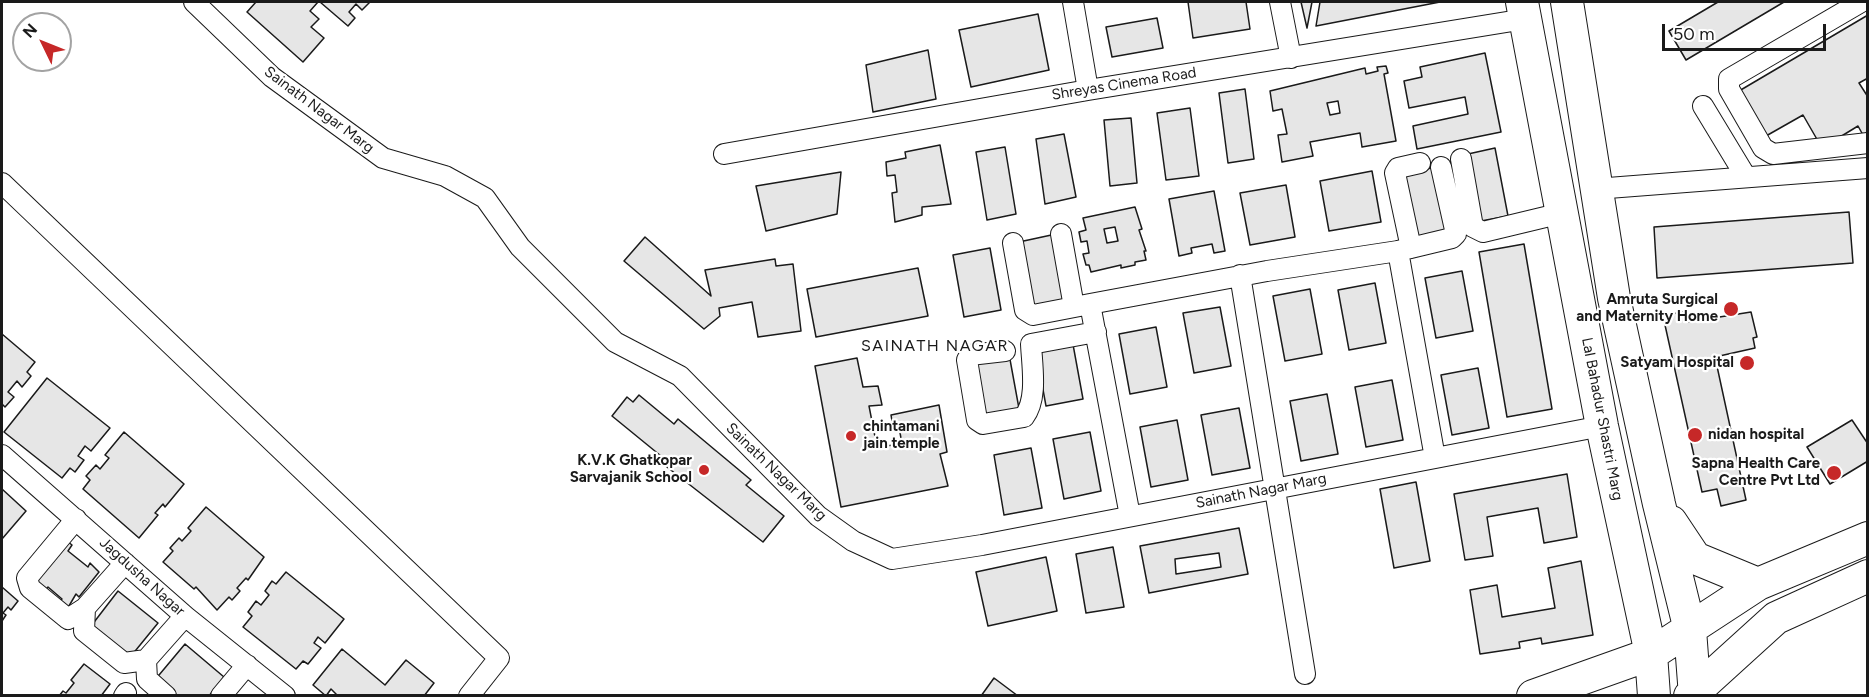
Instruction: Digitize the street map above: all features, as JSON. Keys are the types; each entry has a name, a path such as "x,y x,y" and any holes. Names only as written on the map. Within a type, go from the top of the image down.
{"main road":[{"path":"1567,2 1614,298 1659,504 1690,630 1693,694"},
{"name":"Lal Bahadur Shastri Marg","path":"1524,10 1602,426 1651,654 1654,696"},
{"path":"1659,504 1695,558 1758,584"},
{"path":"1533,696 1651,654 1758,584 1868,538"},
{"path":"1819,558 1833,592"},
{"path":"1693,694 1776,618 1868,576"}],"street":[{"name":"Sainath Nagar Marg","path":"194,2 272,77 383,158 445,176 485,198 520,247 615,342 680,376 818,516 853,541 892,559 1602,426"},
{"path":"1073,2 1088,90"},
{"path":"1280,2 1291,58"},
{"path":"1861,2 1729,79 1729,89 1763,148 1773,154 1868,143"},
{"name":"Shreyas Cinema Road","path":"724,154 1088,90 1291,58 1524,10"},
{"path":"1703,106 1746,177"},
{"path":"1461,159 1473,227 1482,232 1563,213"},
{"path":"1420,163 1398,168 1395,173 1435,458"},
{"path":"1013,243 1025,310 1034,315 1240,275 1404,249 1452,238 1456,234 1441,166"},
{"path":"1595,189 1868,168"},
{"path":"2,183 499,658 469,696"},
{"path":"1061,234 1082,305 1096,332 1130,516"},
{"path":"1240,275 1305,674"},
{"path":"1005,351 970,355 967,360 977,420 983,424 1024,417 1030,410 1033,378 1031,344 1096,332"},
{"name":"Jagdusha Nagar","path":"2,455 184,616 285,696"},
{"path":"76,519 27,578 30,588 68,619 85,608 125,562"},
{"path":"85,608 84,631 124,663 146,660 184,616"},
{"path":"146,660 147,679 166,696"},
{"path":"222,696 247,665"}],"building":[{"path":"256,2 318,2 310,11 319,19 311,27 324,38 303,62 247,12"},
{"path":"320,2 370,2 362,10 356,4 349,12 355,18 348,26"},
{"path":"1188,2 1246,2 1250,29 1193,38"},
{"path":"1301,2 1312,2 1307,28"},
{"path":"1320,2 1440,2 1316,26"},
{"path":"1718,2 1784,2 1686,60 1669,31"},
{"path":"1038,14 1049,70 971,87 959,30"},
{"path":"1868,15 1868,78 1859,83 1868,97 1868,132 1863,135 1858,126 1822,148 1803,115 1766,136 1739,91"},
{"path":"1157,18 1163,48 1112,57 1106,27"},
{"path":"928,50 936,99 873,112 866,65"},
{"path":"1485,53 1501,132 1417,149 1413,126 1468,114 1465,97 1409,108 1404,81 1422,77 1420,67"},
{"path":"1386,66 1388,73 1384,74 1396,141 1362,147 1360,133 1310,142 1313,156 1282,162 1278,135 1287,134 1282,109 1273,111 1270,91 1365,68 1366,74 1378,71 1377,67"},
{"path":"1245,89 1254,159 1228,163 1219,93"},
{"path":"1338,101 1340,113 1330,115 1327,103"},
{"path":"1190,108 1199,176 1166,180 1157,113"},
{"path":"1131,118 1137,183 1110,186 1104,120"},
{"path":"1064,134 1076,197 1045,204 1036,139"},
{"path":"940,145 951,204 922,207 922,215 895,222 892,193 897,192 895,175 887,176 886,162 906,158 905,152"},
{"path":"1005,147 1016,214 987,220 976,152"},
{"path":"1495,148 1508,216 1481,221 1468,154"},
{"path":"1436,167 1449,232 1416,239 1403,174"},
{"path":"1372,171 1381,222 1329,231 1320,181"},
{"path":"841,172 837,214 766,231 756,186"},
{"path":"1286,185 1295,237 1250,245 1240,193"},
{"path":"1214,191 1225,251 1214,253 1212,244 1191,248 1192,253 1179,256 1169,199"},
{"path":"1135,207 1142,229 1139,230 1146,251 1144,251 1146,260 1135,262 1135,265 1121,268 1121,265 1091,272 1083,254 1089,253 1087,241 1081,242 1079,232 1086,230 1083,218","holes":["1115,227 1118,241 1107,243 1104,229"]},
{"path":"1849,212 1853,263 1657,278 1654,227"},
{"path":"1056,234 1069,304 1031,311 1019,242"},
{"path":"645,237 711,296 705,270 775,259 776,266 793,264 801,331 758,337 752,302 719,308 720,316 704,329 624,261"},
{"path":"1524,244 1552,409 1507,417 1479,252"},
{"path":"990,248 1001,310 964,317 953,255"},
{"path":"918,268 928,316 816,337 807,289"},
{"path":"1462,271 1473,331 1436,338 1425,278"},
{"path":"1375,283 1386,343 1349,350 1338,290"},
{"path":"1310,289 1322,354 1285,361 1273,296"},
{"path":"1220,307 1231,366 1194,373 1183,313"},
{"path":"1686,311 1688,322 1751,312 1757,337 1753,338 1755,348 1715,357 1746,500 1721,506 1717,489 1702,492 1663,316"},
{"path":"1156,327 1167,387 1130,394 1119,334"},
{"path":"2,334 35,362 27,372 31,376 22,387 17,381 8,392 14,397 5,407 2,404"},
{"path":"1072,339 1083,399 1046,406 1035,346"},
{"path":"1009,354 1020,414 983,421 972,361"},
{"name":"chintamani jain temple","path":"857,358 863,387 878,386 882,405 869,406 877,447 902,444 899,427 893,427 891,415 939,405 947,452 940,454 948,486 841,507 815,366"},
{"path":"1478,368 1489,428 1452,435 1441,375"},
{"path":"47,378 110,428 91,451 85,446 78,456 84,460 75,472 70,468 62,478 4,432"},
{"path":"1392,380 1403,440 1366,447 1355,387"},
{"path":"1327,394 1338,454 1301,461 1290,401"},
{"name":"K.V.K Ghatkopar Sarvajanik School","path":"639,395 674,424 678,419 751,480 746,485 784,516 763,542 658,460 661,456 612,416 627,397 633,402"},
{"path":"1239,408 1250,468 1212,475 1201,415"},
{"path":"1177,420 1188,480 1151,487 1140,427"},
{"path":"1852,420 1868,444 1868,461 1830,484 1807,447"},
{"path":"124,432 184,484 165,507 163,504 155,513 158,515 139,538 83,489 90,480 86,476 96,465 100,469 109,458 105,455"},
{"path":"1090,432 1101,491 1064,499 1053,439"},
{"path":"1031,448 1042,508 1004,515 994,455"},
{"path":"1567,474 1577,537 1544,543 1538,508 1487,517 1493,556 1465,560 1454,494"},
{"path":"1416,482 1430,561 1394,568 1380,489"},
{"path":"2,489 26,511 2,539"},
{"path":"206,507 264,557 248,580 246,578 237,588 240,591 232,600 229,597 217,610 196,587 194,589 163,562 173,551 170,548 179,538 182,541 191,531 188,528"},
{"path":"1239,528 1248,574 1149,593 1140,546","holes":["1219,553 1221,567 1176,574 1175,559"]},
{"path":"67,541 72,545 68,551 88,567 90,563 99,572 79,597 76,594 66,611 57,604 62,599 48,587 43,593 32,583"},
{"path":"1113,547 1124,607 1086,613 1076,554"},
{"path":"1046,557 1057,611 988,626 976,572"},
{"path":"1581,561 1593,635 1542,644 1541,638 1519,642 1520,648 1480,654 1470,590 1497,585 1502,617 1555,608 1548,568"},
{"path":"286,572 344,619 325,643 318,637 314,643 321,648 308,664 303,661 296,669 243,627 252,616 248,612 256,601 261,605 269,595 265,591 272,581 276,584"},
{"path":"2,587 18,601 11,610 8,607 3,613 6,615 2,621"},
{"path":"118,591 158,623 127,661 88,630"},
{"path":"185,644 224,677 209,696 172,696 154,681"},
{"path":"342,649 385,685 406,660 434,683 424,696 338,696 331,689 326,696 313,685"},
{"path":"84,664 110,684 101,696 59,696 63,691 66,693 74,683 71,680"},
{"path":"994,678 1018,696 981,696"}],"place":[{"name":"Amruta Surgical and Maternity Home","path":"1731,309"},
{"name":"Satyam Hospital","path":"1747,363"},
{"name":"nidan hospital","path":"1695,435"},
{"name":"chintamani jain temple","path":"851,436"},
{"name":"K.V.K Ghatkopar Sarvajanik School","path":"704,470"},
{"name":"Sapna Health Care Centre Pvt Ltd","path":"1834,473"}],"district":[{"name":"SAINATH NAGAR","path":"935,346"}]}
